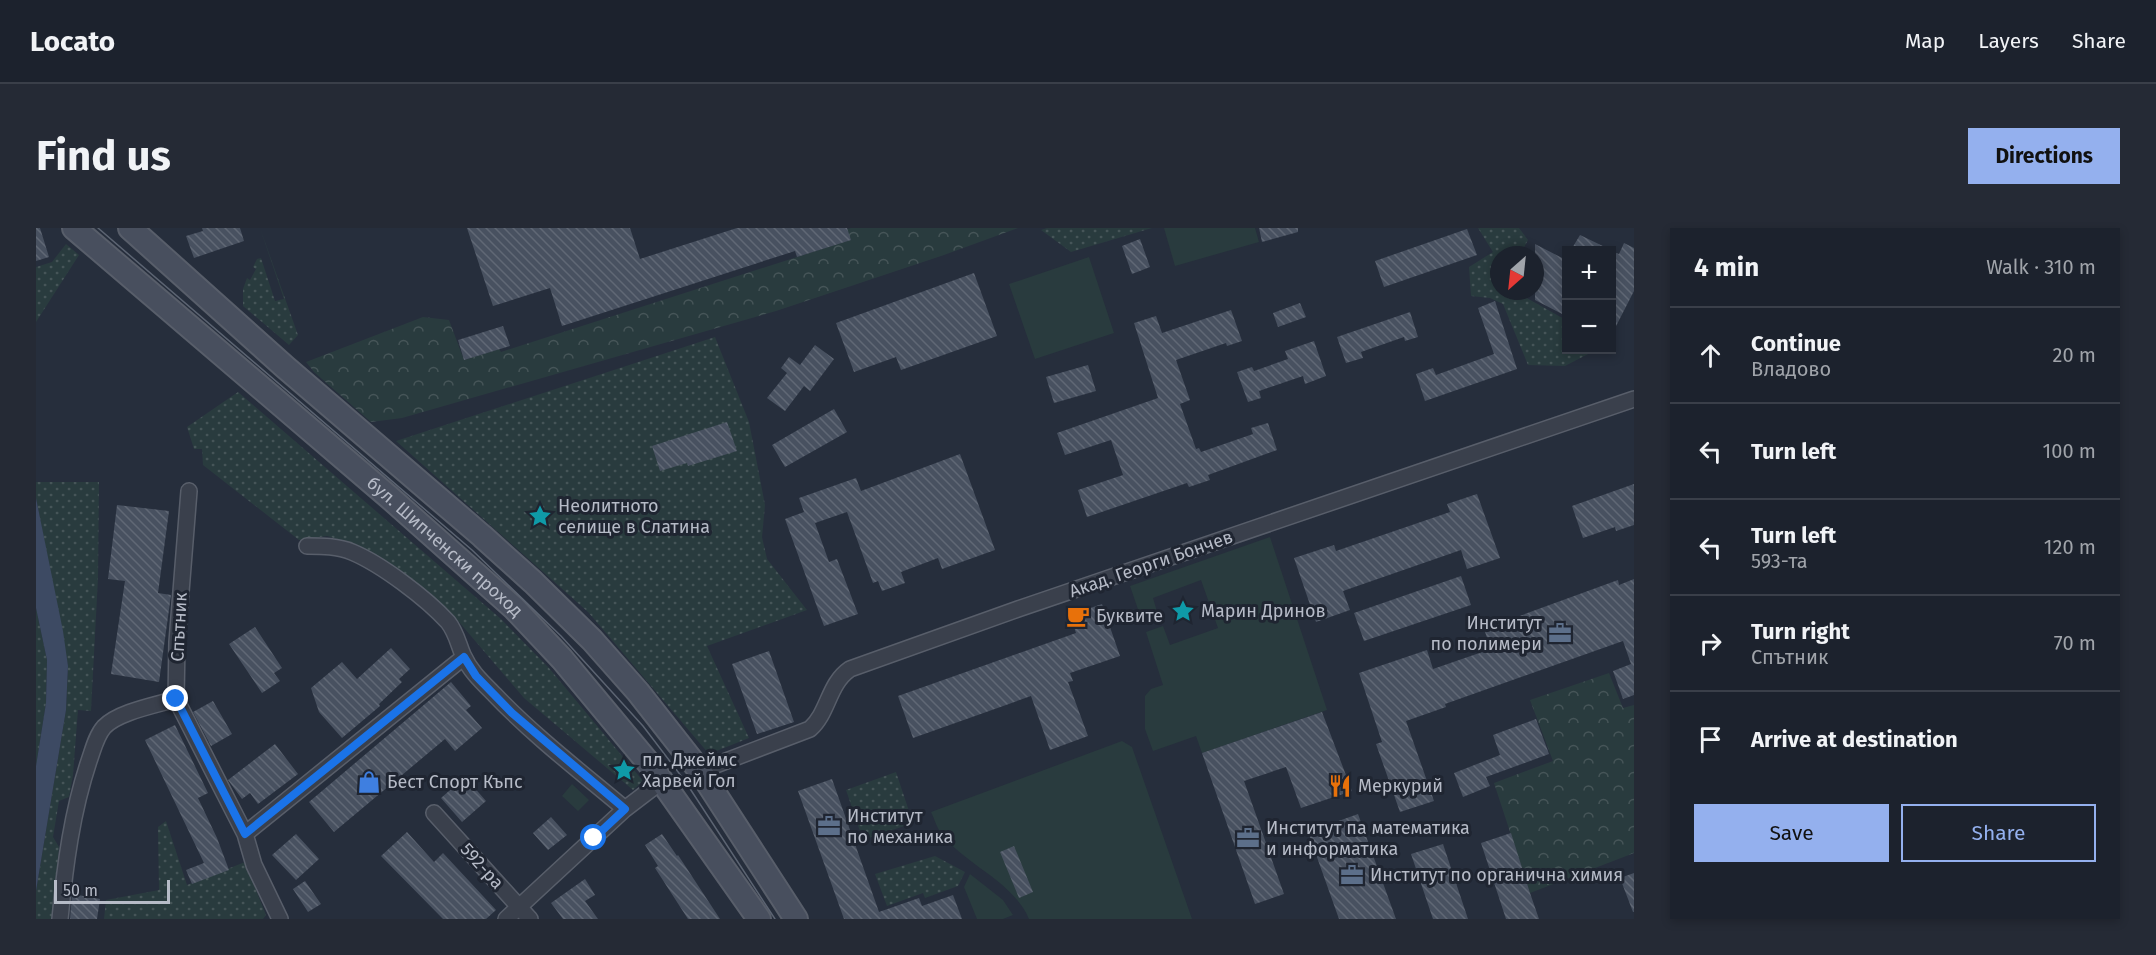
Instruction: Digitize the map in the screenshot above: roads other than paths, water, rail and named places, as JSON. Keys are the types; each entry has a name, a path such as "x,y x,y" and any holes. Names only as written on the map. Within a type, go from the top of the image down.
{"main road":[{"name":"бул. Шипченски проход","path":"74,228 414,519 514,608 562,659 663,780 759,919"},
{"name":"бул. Шипченски проход","path":"130,228 285,367 533,582 592,640 638,692 700,771 796,919"}],"street":[{"name":"Акад. Георги Бончев","path":"700,771 810,729 819,720 840,676 850,669 1018,609 1634,399"},
{"name":"Спътник","path":"189,491 177,642 176,699 245,834 254,865 280,919"},
{"path":"307,546 328,546 351,551 382,568 447,622 456,634 464,657 476,676 512,713 625,809"},
{"path":"245,834 464,657"},
{"path":"60,919 71,828 82,783 103,727 116,718 176,699"},
{"path":"506,919 625,809 663,780"},
{"name":"592-ра","path":"434,813 530,919"}],"water":[{"path":"36,498 68,666 66,710 36,891 36,766 46,703 47,660 36,608"}],"tram line":[{"path":"98,228 472,550 561,636 643,726 685,781 775,919"}],"place":[{"name":"Неолитното селище в Слатина","path":"540,516"},
{"name":"Марин Дринов","path":"1183,611"},
{"name":"Буквите","path":"1078,616"},
{"name":"Институт по полимери","path":"1560,633"},
{"name":"пл. Джеймс Харвей Гол","path":"624,770"},
{"name":"Бест Спорт Къпс","path":"369,782"},
{"name":"Меркурий","path":"1340,786"},
{"name":"Институт по механика","path":"829,826"},
{"name":"Институт па математика и информатика","path":"1248,838"},
{"name":"Институт по органична химия","path":"1352,875"}]}
